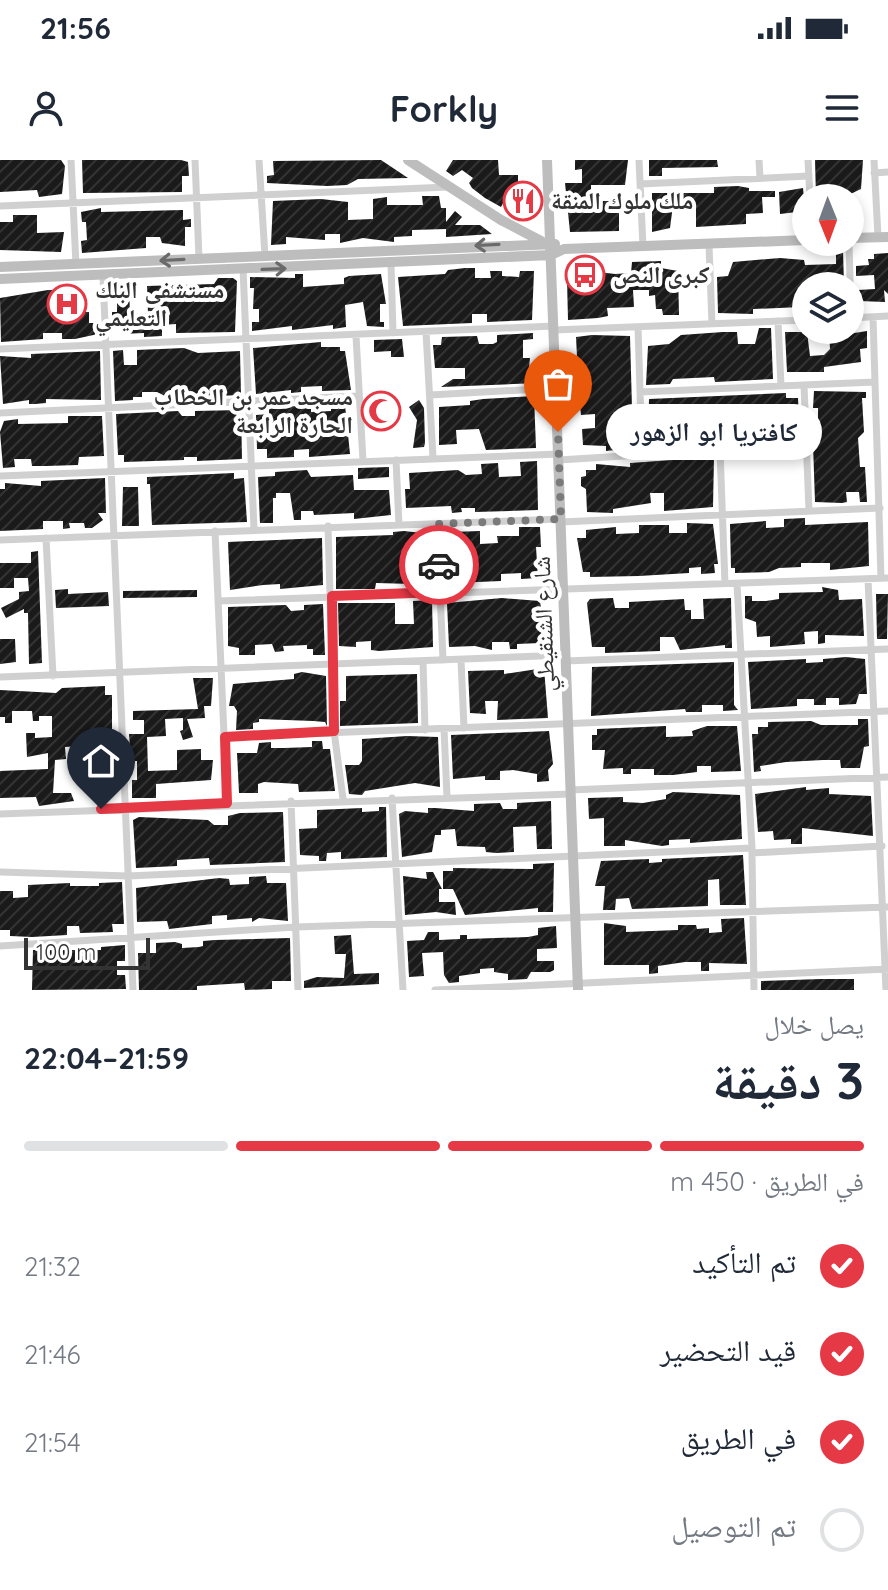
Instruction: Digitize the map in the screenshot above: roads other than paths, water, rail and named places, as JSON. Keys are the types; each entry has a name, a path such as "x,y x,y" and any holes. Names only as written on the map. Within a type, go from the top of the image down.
{"street":[{"path":"71,160 76,265"},
{"path":"195,160 199,258"},
{"path":"259,160 265,256"},
{"path":"408,160 448,187 564,249"},
{"name":"شارع الشنقيطي","path":"547,160 547,242 551,255 557,388 578,987"},
{"path":"639,160 643,247"},
{"path":"759,160 760,178"},
{"path":"808,160 809,184"},
{"path":"874,160 883,237"},
{"path":"874,173 888,172"},
{"path":"640,184 809,176"},
{"path":"0,206 448,187"},
{"path":"0,279 391,264 551,255 564,249 792,241"},
{"path":"0,267 547,242"},
{"path":"709,245 712,324"},
{"path":"243,257 254,529"},
{"path":"391,264 393,333"},
{"path":"103,276 133,990"},
{"path":"864,317 888,316"},
{"path":"218,601 884,578 873,317"},
{"path":"0,349 792,320"},
{"path":"778,321 781,386"},
{"path":"638,327 642,455"},
{"path":"426,332 433,458"},
{"path":"356,336 363,461"},
{"path":"640,392 875,382"},
{"path":"804,385 809,511"},
{"path":"430,395 557,388"},
{"path":"0,413 359,396"},
{"path":"878,440 888,440"},
{"path":"0,476 433,458 642,455 720,450 805,451"},
{"path":"720,450 725,584"},
{"path":"396,460 399,525"},
{"path":"0,540 880,508"},
{"path":"437,524 443,660"},
{"path":"328,526 334,731 343,799"},
{"path":"215,531 227,803"},
{"path":"46,538 53,676"},
{"path":"868,579 885,907 886,990"},
{"path":"737,584 752,850 754,990"},
{"path":"0,677 443,660 888,649"},
{"path":"461,660 464,728"},
{"path":"423,661 425,730"},
{"path":"225,737 568,721 888,711"},
{"path":"444,729 447,797"},
{"path":"0,814 888,777"},
{"path":"392,798 403,990"},
{"path":"291,801 298,990"},
{"path":"0,872 128,876 574,855 882,846"},
{"path":"0,946 132,940 296,927 885,907"},
{"path":"435,990 578,987 886,969"}],"place":[{"name":"ملك ملوك المنقة","path":"523,201"},
{"name":"كبرى النص","path":"585,275"},
{"name":"مستشفى البلك التعليمي","path":"67,304"},
{"name":"مسجد عمر بن الخطاب الحارة الرابعة","path":"381,411"},
{"name":"كافتريا ابو الزهور","path":"558,432"}]}
